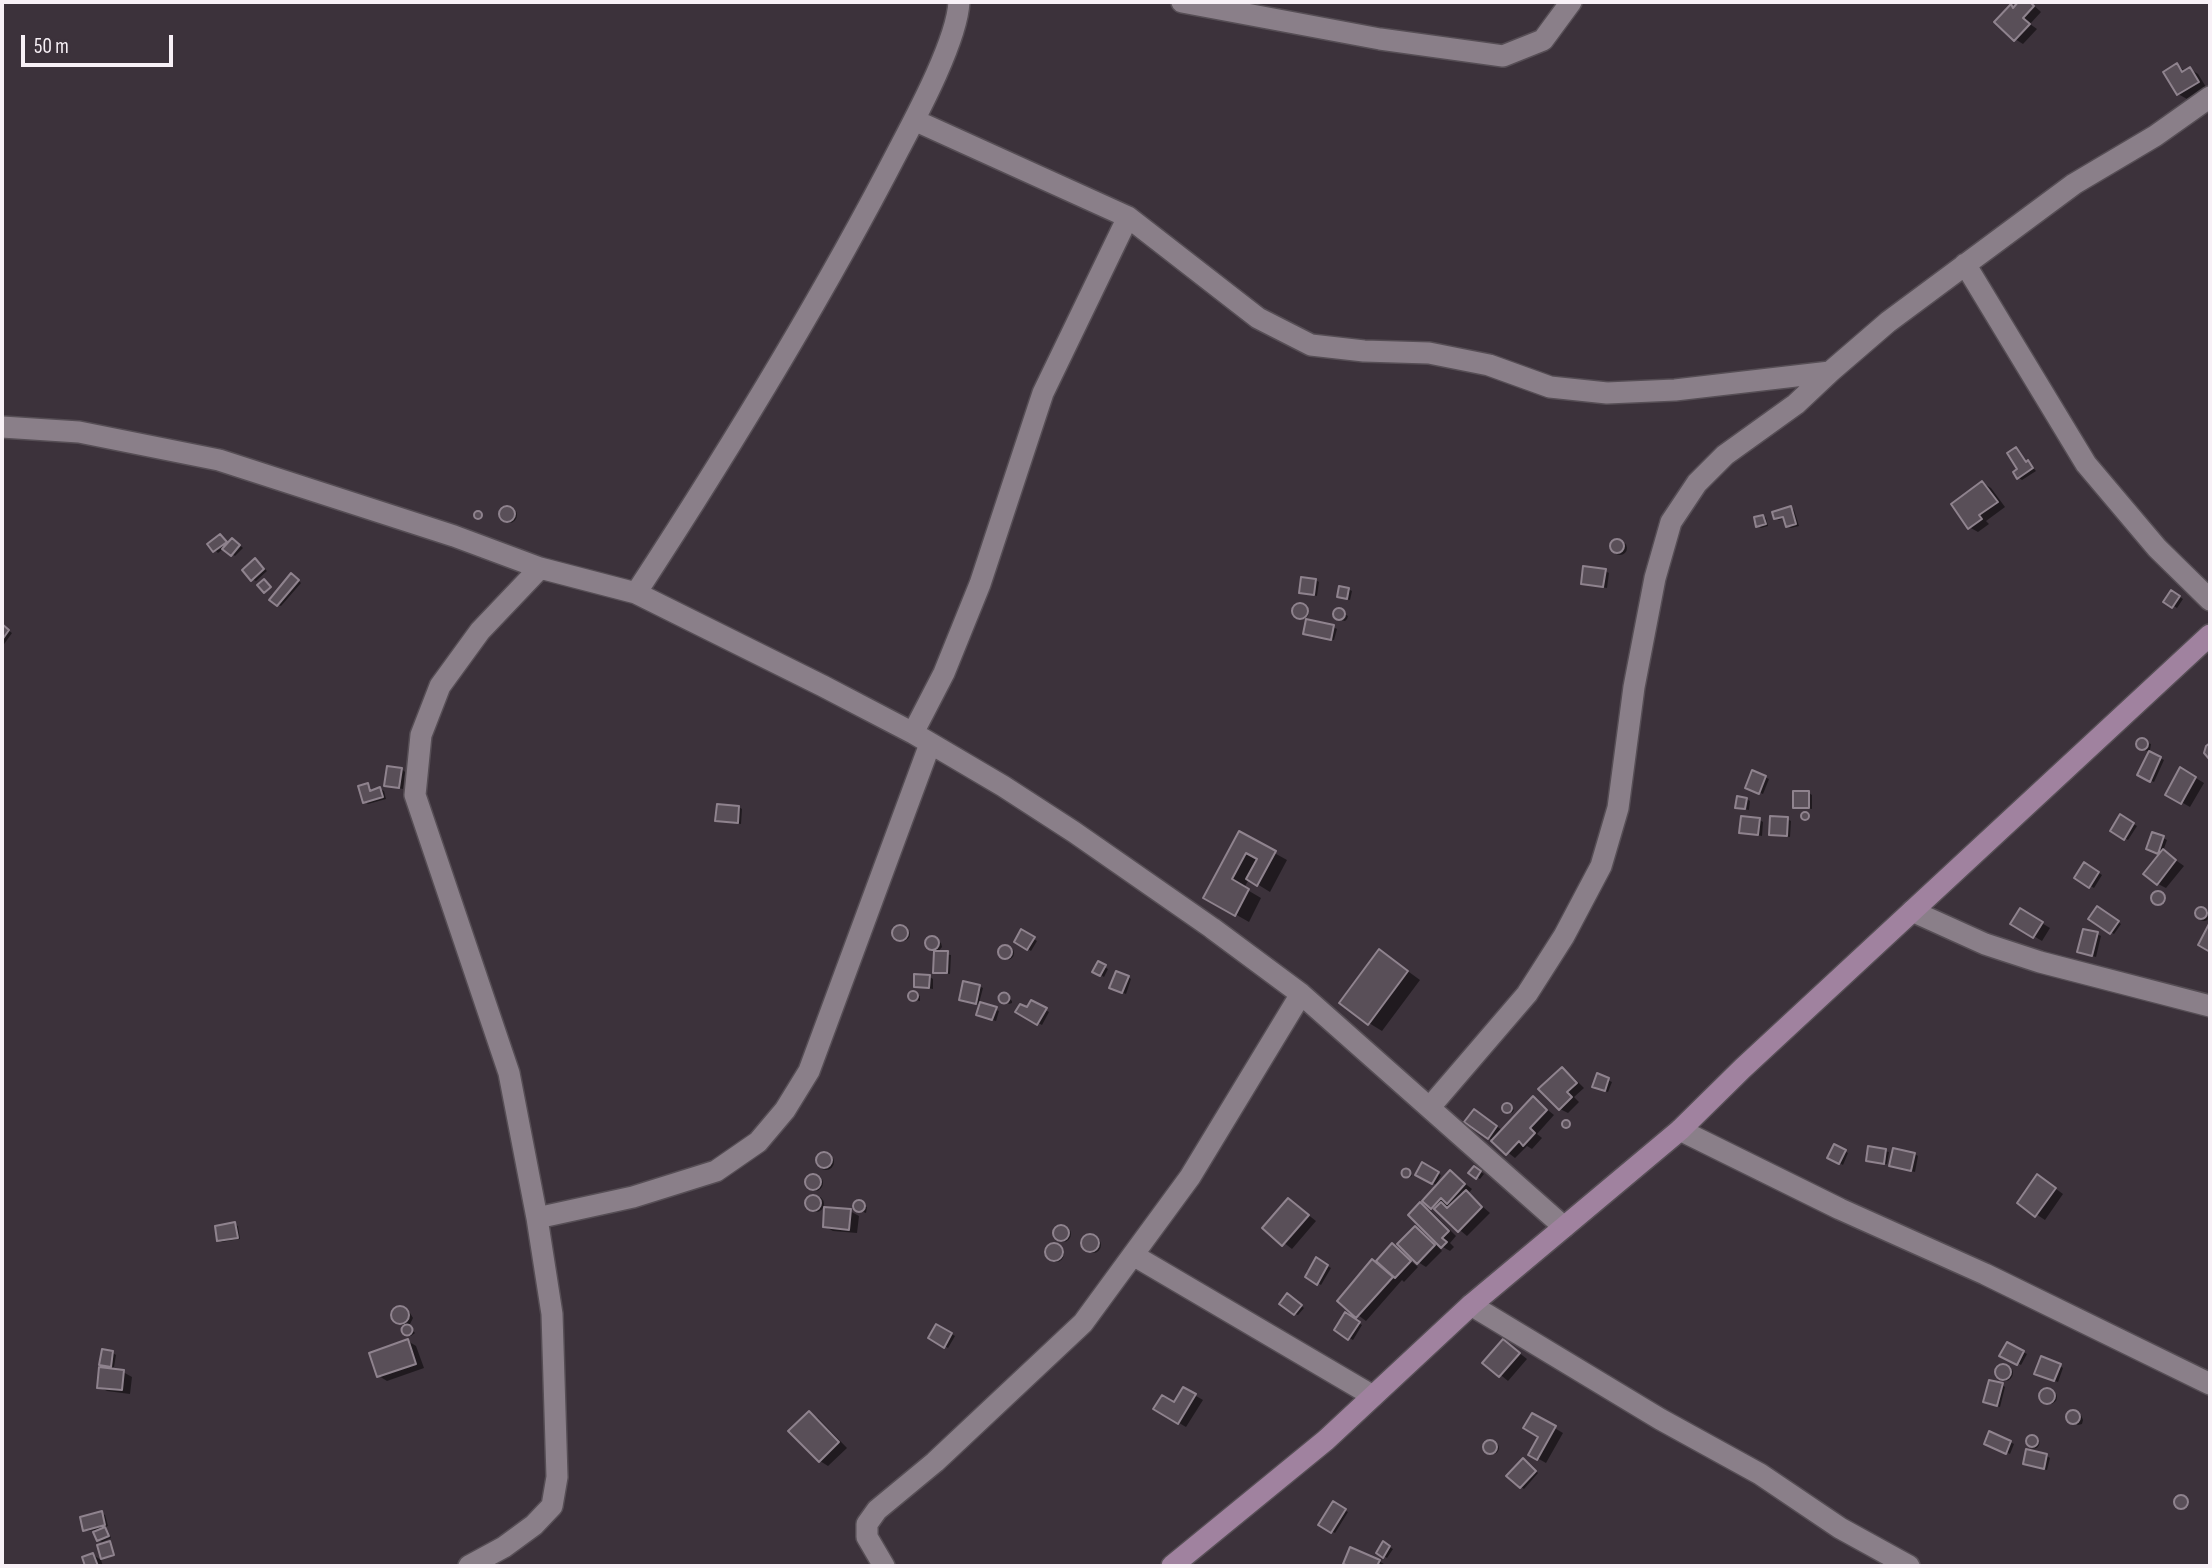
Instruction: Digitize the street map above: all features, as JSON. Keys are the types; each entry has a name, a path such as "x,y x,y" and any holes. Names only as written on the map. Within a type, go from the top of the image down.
{"main road":[{"path":"1172,1566 1326,1440 1471,1305 1680,1130 1743,1068 2210,635"}],"street":[{"path":"636,593 787,352 871,204 915,120 958,16 959,2"},
{"path":"1182,2 1380,39 1503,56 1543,40 1571,2"},
{"path":"1430,1107 1527,994 1564,936 1601,866 1618,808 1634,687 1656,578 1671,522 1697,483 1725,455 1796,404 1888,322 1965,264 2074,184 2155,136 2210,97"},
{"path":"915,120 1128,217 1258,318 1311,345 1364,351 1429,353 1489,365 1550,387 1607,393 1675,390 1830,372"},
{"path":"537,1218 634,1197 716,1171 758,1142 785,1110 809,1071 944,673 980,584 1043,393 1128,217"},
{"path":"1965,264 2086,464 2157,548 2210,600"},
{"path":"2,427 79,432 219,460 454,536 540,568 636,593 922,738 1074,832 1301,994 1564,1227"},
{"path":"469,1566 504,1548 534,1525 552,1506 557,1477 552,1314 509,1073 415,796 421,735 440,686 480,631 540,568"},
{"path":"1912,911 1985,944 2018,955 2210,1006"},
{"path":"882,1566 867,1537 867,1524 877,1510 935,1462 1083,1323 1189,1177 1301,994"},
{"path":"1680,1130 2210,1384"},
{"path":"1133,1255 1373,1396"},
{"path":"1471,1305 1660,1419 1760,1474 1840,1528 1909,1566"}],"building":[{"path":"2018,2 2030,2 2034,6 2023,18 2030,24 2014,41 1994,22 2011,4 2013,8"},
{"path":"2177,63 2182,72 2190,67 2199,82 2177,95 2163,72"},
{"path":"2016,447 2033,468 2017,479 2013,472 2017,469 2007,453"},
{"path":"1982,481 1998,502 1979,515 1982,519 1968,529 1951,504"},
{"path":"504,506 510,506 515,514 513,520 504,522 499,517 499,511"},
{"path":"1791,506 1796,524 1786,527 1783,517 1774,519 1772,512"},
{"path":"478,511 482,515 478,519 474,515"},
{"path":"1763,515 1766,524 1756,527 1754,517"},
{"path":"220,534 227,542 213,552 207,544"},
{"path":"232,538 240,545 231,556 222,549"},
{"path":"1614,539 1620,539 1624,546 1620,553 1614,553 1610,549 1610,543"},
{"path":"255,558 264,569 251,581 242,570"},
{"path":"1583,566 1606,569 1603,587 1581,584"},
{"path":"291,573 299,580 277,606 269,600"},
{"path":"1301,577 1316,579 1314,595 1299,593"},
{"path":"264,579 271,587 264,593 257,585"},
{"path":"1339,586 1349,588 1347,599 1337,597"},
{"path":"2171,590 2180,596 2172,608 2163,602"},
{"path":"1300,603 1306,605 1306,617 1300,619 1294,617 1292,611 1294,605"},
{"path":"1339,608 1345,614 1339,620 1333,614"},
{"path":"1306,619 1334,625 1331,640 1303,634"},
{"path":"2,624 9,630 2,640"},
{"path":"2137,739 2147,739 2147,749 2137,749"},
{"path":"2210,743 2210,760 2204,753"},
{"path":"2149,751 2161,757 2150,782 2137,775"},
{"path":"387,766 402,768 399,788 384,786"},
{"path":"2180,767 2196,777 2181,804 2165,795"},
{"path":"1752,770 1766,776 1759,794 1745,788"},
{"path":"368,783 370,791 380,787 383,797 363,803 358,786"},
{"path":"1793,791 1809,791 1809,808 1793,808"},
{"path":"1737,796 1747,798 1745,809 1735,808"},
{"path":"717,804 739,806 738,823 715,821"},
{"path":"1805,812 1809,816 1805,820 1801,816"},
{"path":"2120,814 2134,823 2124,840 2110,831"},
{"path":"1741,816 1760,818 1758,835 1739,833"},
{"path":"1770,816 1788,817 1787,836 1769,835"},
{"path":"1239,831 1276,851 1257,886 1246,879 1257,859 1246,853 1232,879 1249,889 1235,916 1203,898"},
{"path":"2152,832 2164,836 2158,854 2146,849"},
{"path":"2163,849 2176,860 2157,885 2143,874"},
{"path":"2084,862 2099,872 2089,888 2074,878"},
{"path":"2158,891 2163,893 2163,903 2158,905 2153,903 2151,898 2153,893"},
{"path":"2097,906 2119,921 2110,934 2088,919"},
{"path":"2020,908 2043,922 2033,938 2010,924"},
{"path":"2196,908 2206,908 2206,918 2196,918"},
{"path":"2210,922 2210,952 2198,945"},
{"path":"900,925 908,933 900,941 892,933"},
{"path":"1021,929 1035,937 1027,950 1014,942"},
{"path":"2083,929 2098,932 2092,956 2077,952"},
{"path":"932,936 937,938 937,948 932,950 927,948 925,943 927,938"},
{"path":"1002,945 1008,945 1012,952 1008,959 1002,959 998,955 998,949"},
{"path":"1379,949 1408,971 1368,1025 1339,1003"},
{"path":"934,951 948,951 947,973 933,973"},
{"path":"1098,961 1106,965 1100,976 1092,972"},
{"path":"1116,971 1129,976 1122,993 1109,988"},
{"path":"914,974 930,975 929,988 914,987"},
{"path":"963,981 980,985 976,1004 959,1000"},
{"path":"913,991 917,992 917,1000 913,1001 909,1000 908,996 909,992"},
{"path":"1004,992 1010,998 1004,1004 998,998"},
{"path":"1031,1000 1047,1008 1037,1025 1015,1012 1020,1004 1027,1007"},
{"path":"980,1002 997,1007 992,1020 976,1015"},
{"path":"1562,1067 1577,1083 1567,1092 1572,1097 1559,1110 1538,1089"},
{"path":"1597,1073 1609,1078 1605,1091 1592,1087"},
{"path":"1533,1096 1547,1110 1530,1128 1535,1133 1523,1146 1519,1141 1506,1155 1491,1141"},
{"path":"1507,1103 1512,1108 1507,1113 1502,1108"},
{"path":"1474,1109 1497,1126 1488,1139 1464,1122"},
{"path":"1566,1120 1570,1124 1566,1128 1562,1124"},
{"path":"1834,1144 1846,1150 1839,1164 1827,1158"},
{"path":"1868,1146 1886,1149 1884,1164 1866,1161"},
{"path":"1893,1148 1915,1153 1911,1171 1889,1166"},
{"path":"821,1152 827,1152 832,1160 830,1166 821,1168 816,1163 816,1157"},
{"path":"1422,1162 1439,1172 1432,1184 1415,1175"},
{"path":"1474,1166 1481,1171 1476,1179 1468,1173"},
{"path":"1406,1168 1411,1173 1406,1178 1401,1173"},
{"path":"1450,1170 1465,1184 1447,1204 1441,1198 1431,1209 1422,1201"},
{"path":"810,1174 816,1174 821,1182 819,1188 810,1190 805,1185 805,1179"},
{"path":"2037,1174 2056,1188 2035,1217 2017,1203"},
{"path":"1466,1190 1482,1207 1458,1232 1434,1209 1441,1202 1447,1208"},
{"path":"810,1195 816,1195 821,1203 819,1209 810,1211 805,1206 805,1200"},
{"path":"1288,1198 1309,1215 1282,1246 1262,1228"},
{"path":"859,1200 865,1206 859,1212 853,1206"},
{"path":"1420,1202 1449,1231 1442,1238 1447,1242 1441,1248 1408,1215"},
{"path":"824,1207 851,1209 849,1230 823,1227"},
{"path":"235,1222 238,1238 217,1241 215,1226"},
{"path":"1058,1225 1064,1225 1069,1233 1067,1239 1058,1241 1053,1236 1053,1230"},
{"path":"1415,1226 1435,1245 1417,1264 1397,1244"},
{"path":"1090,1234 1096,1237 1099,1243 1096,1249 1090,1252 1084,1249 1081,1243 1084,1237"},
{"path":"1054,1243 1060,1246 1063,1252 1060,1258 1054,1261 1048,1258 1045,1252 1048,1246"},
{"path":"1392,1243 1411,1261 1395,1278 1376,1261"},
{"path":"1316,1257 1328,1265 1317,1285 1305,1277"},
{"path":"1372,1259 1393,1277 1356,1318 1337,1301"},
{"path":"1287,1293 1302,1305 1294,1315 1279,1304"},
{"path":"400,1306 408,1311 409,1315 404,1323 400,1324 392,1319 391,1315 396,1307"},
{"path":"1345,1312 1360,1322 1348,1340 1334,1330"},
{"path":"407,1324 413,1330 407,1336 401,1330"},
{"path":"936,1324 952,1333 944,1348 928,1338"},
{"path":"408,1339 416,1364 377,1377 369,1353"},
{"path":"1503,1339 1520,1353 1499,1377 1482,1363"},
{"path":"2007,1342 2024,1351 2017,1365 1999,1356"},
{"path":"102,1349 113,1351 111,1367 99,1365"},
{"path":"2041,1356 2061,1364 2054,1381 2034,1374"},
{"path":"2000,1364 2006,1364 2011,1372 2009,1378 2000,1380 1995,1375 1995,1369"},
{"path":"99,1367 124,1370 122,1390 97,1388"},
{"path":"1989,1380 2003,1383 1997,1406 1983,1402"},
{"path":"1183,1387 1196,1394 1178,1424 1153,1409 1162,1395 1174,1402"},
{"path":"2047,1388 2053,1390 2053,1402 2047,1404 2041,1402 2039,1396 2041,1390"},
{"path":"2070,1410 2076,1410 2080,1417 2076,1424 2070,1424 2066,1420 2066,1414"},
{"path":"809,1411 839,1442 819,1462 788,1431"},
{"path":"1532,1413 1556,1426 1537,1460 1528,1455 1538,1437 1523,1428"},
{"path":"1989,1431 2011,1441 2006,1454 1984,1444"},
{"path":"2032,1435 2038,1441 2032,1447 2026,1441"},
{"path":"1490,1440 1495,1442 1495,1452 1490,1454 1485,1452 1483,1447 1485,1442"},
{"path":"2026,1449 2047,1454 2044,1469 2023,1464"},
{"path":"1523,1458 1536,1471 1520,1488 1506,1476"},
{"path":"2181,1495 2186,1497 2186,1507 2181,1509 2176,1507 2174,1502 2176,1497"},
{"path":"1333,1501 1346,1509 1331,1533 1318,1525"},
{"path":"102,1511 105,1525 83,1531 80,1517"},
{"path":"105,1527 109,1536 97,1541 93,1532"},
{"path":"110,1541 114,1555 101,1559 97,1545"},
{"path":"1383,1541 1390,1546 1383,1558 1376,1553"},
{"path":"1350,1547 1380,1560 1377,1566 1343,1564"},
{"path":"93,1553 98,1566 85,1566 82,1557"}]}
